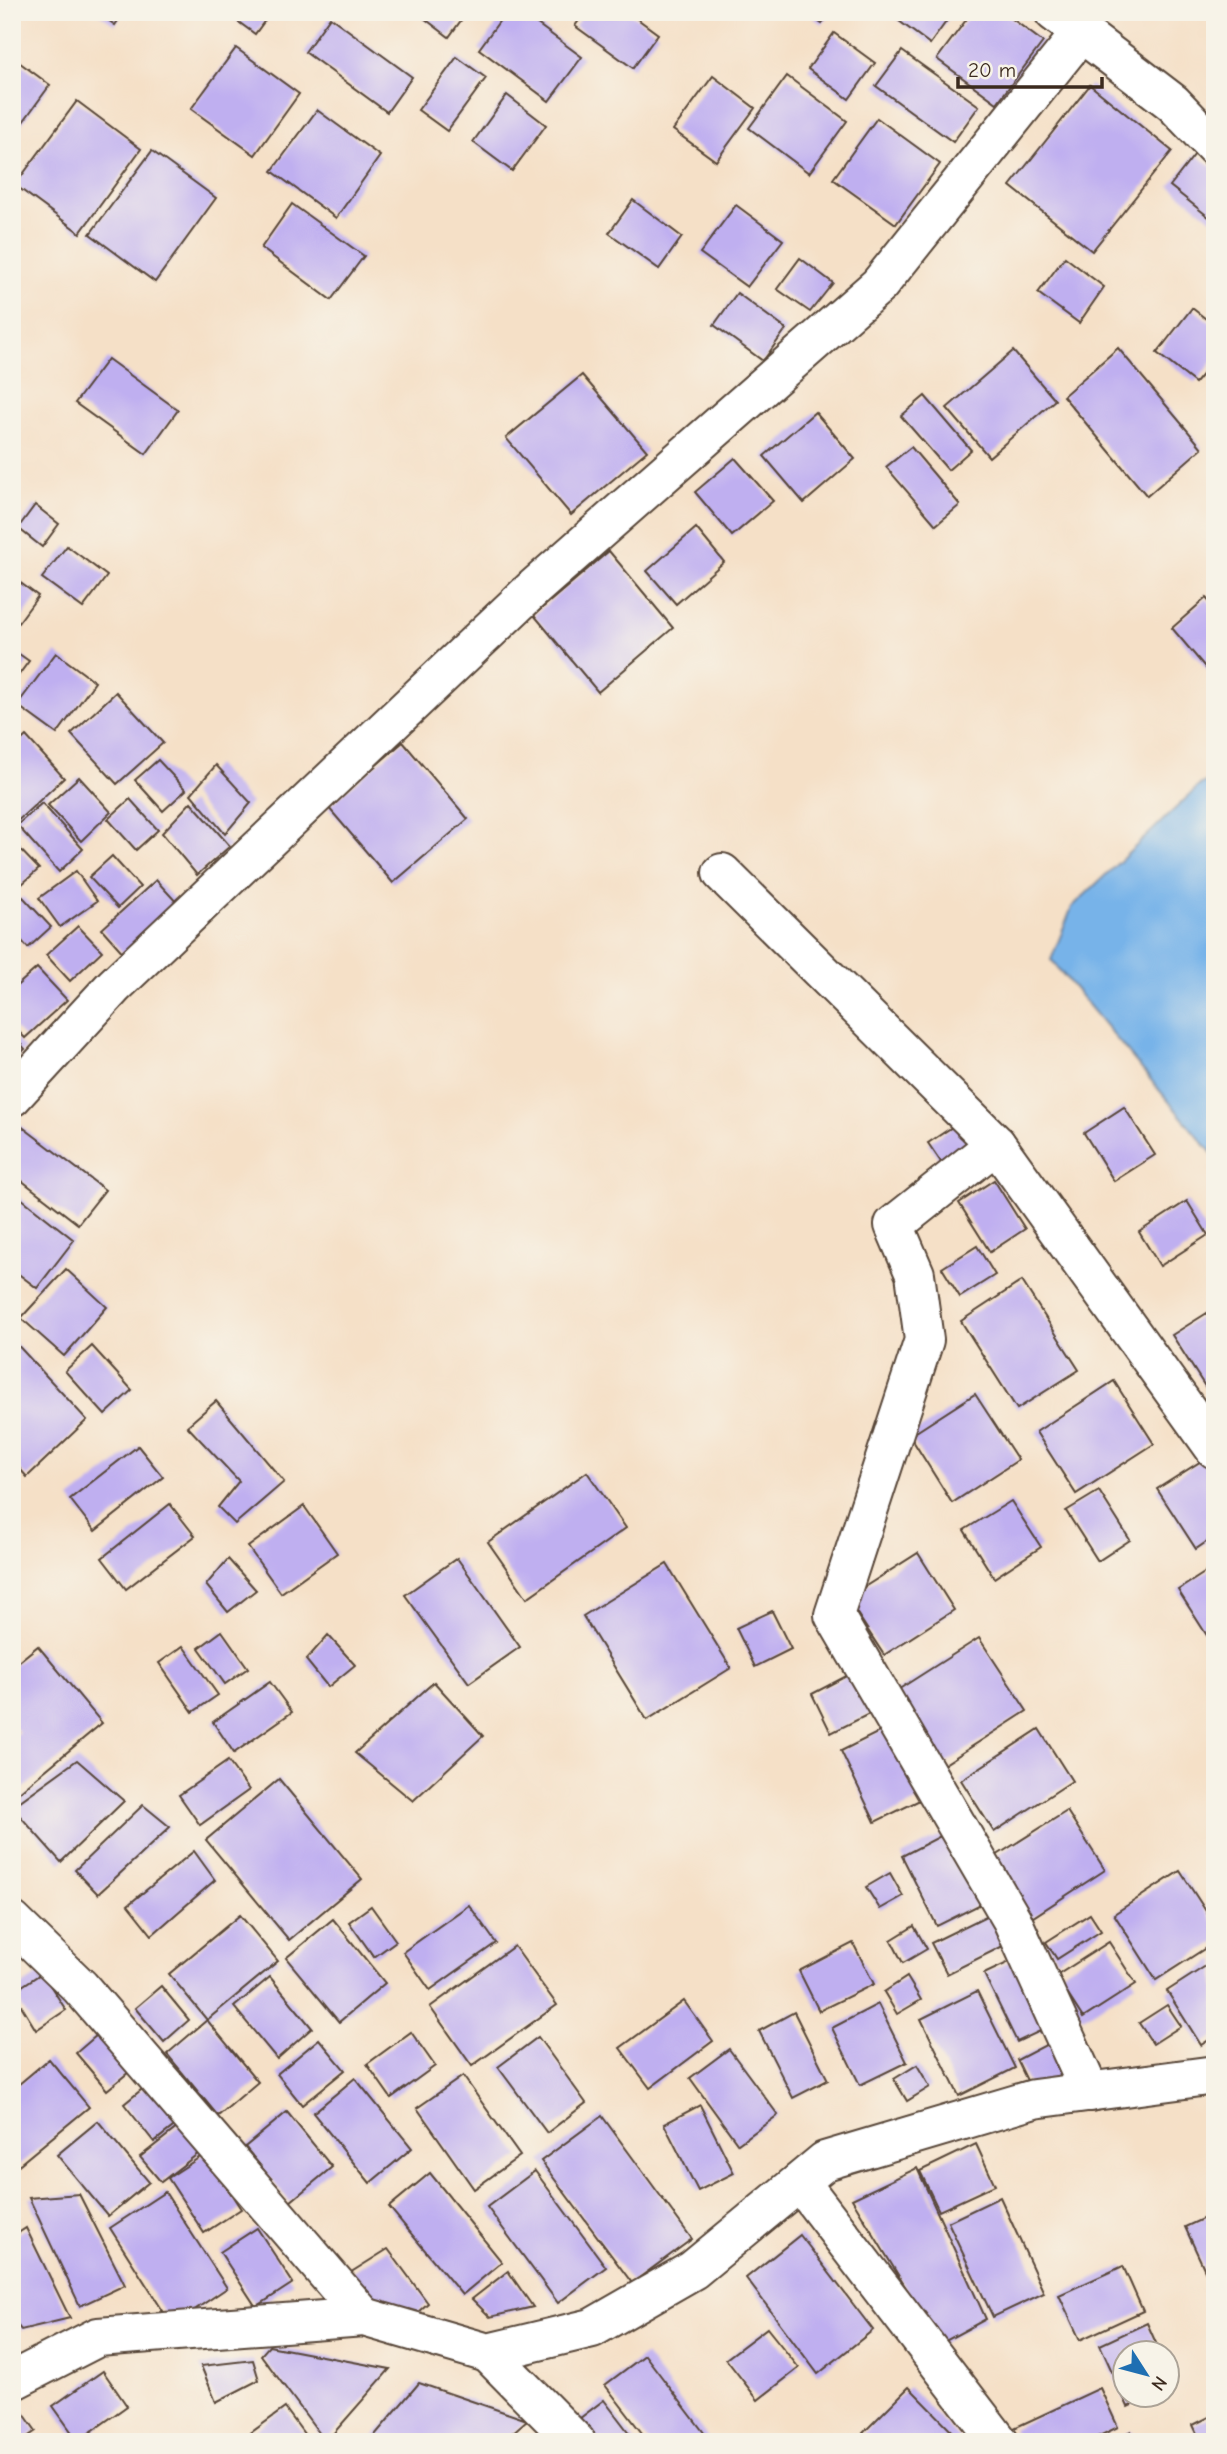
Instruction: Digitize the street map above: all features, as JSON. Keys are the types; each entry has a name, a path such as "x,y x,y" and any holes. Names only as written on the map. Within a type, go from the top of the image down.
{"street":[{"path":"12,1097 114,986 534,587 879,285 1068,23 1173,103 1215,147"},
{"path":"722,873 996,1144 1215,1448"},
{"path":"996,1144 894,1225 915,1274 924,1340 834,1615 1012,1920 1090,2092"},
{"path":"12,1921 80,1987 364,2317"},
{"path":"488,2353 592,2328 693,2270 825,2161 1034,2099 1215,2075"},
{"path":"800,2182 999,2442"},
{"path":"12,2381 98,2337 364,2317 488,2353 576,2442"}],"water":[{"path":"1215,778 1215,1157 1051,960 1072,907 1201,784"}],"building":[{"path":"97,12 124,12 115,25"},
{"path":"225,12 271,12 255,34"},
{"path":"416,12 467,12 449,37"},
{"path":"506,12 521,12 582,57 549,101 479,49"},
{"path":"585,12 628,12 658,34 633,68 575,26"},
{"path":"806,12 831,12 822,24"},
{"path":"887,12 953,12 930,44"},
{"path":"972,12 1003,12 1043,42 997,103 937,59"},
{"path":"330,17 412,77 387,112 305,52"},
{"path":"834,33 875,63 849,99 808,69"},
{"path":"236,48 299,94 255,155 191,109"},
{"path":"902,51 979,106 953,142 876,86"},
{"path":"12,57 50,85 12,137"},
{"path":"457,57 486,78 447,131 418,110"},
{"path":"713,76 755,108 716,161 673,130"},
{"path":"787,76 847,121 809,173 749,128"},
{"path":"1090,85 1172,151 1092,251 1010,186"},
{"path":"507,95 546,125 512,171 473,142"},
{"path":"77,101 141,149 80,233 15,185"},
{"path":"317,110 380,156 336,218 272,171"},
{"path":"877,118 940,164 896,224 833,179"},
{"path":"152,151 216,198 155,282 90,234"},
{"path":"1195,154 1215,169 1215,222 1170,186"},
{"path":"633,200 682,237 659,269 609,233"},
{"path":"292,204 364,256 331,300 261,248"},
{"path":"736,205 783,240 747,287 700,253"},
{"path":"1065,257 1104,287 1079,323 1038,293"},
{"path":"800,258 833,283 810,312 777,289"},
{"path":"737,293 786,329 763,361 714,325"},
{"path":"1192,308 1215,326 1215,359 1195,383 1157,353"},
{"path":"1118,348 1202,448 1147,496 1063,396"},
{"path":"1013,351 1055,400 989,457 947,408"},
{"path":"108,359 178,410 146,454 75,403"},
{"path":"582,375 647,451 571,515 506,438"},
{"path":"925,396 971,450 948,470 901,416"},
{"path":"815,412 855,459 804,503 764,456"},
{"path":"911,447 960,505 936,525 886,467"},
{"path":"735,458 773,501 732,536 695,492"},
{"path":"35,505 59,524 42,547 18,528"},
{"path":"696,528 724,562 676,604 647,571"},
{"path":"67,546 107,576 83,608 42,578"},
{"path":"609,551 673,628 598,692 534,615"},
{"path":"14,578 38,596 18,623 12,619"},
{"path":"1206,598 1215,608 1215,669 1210,673 1172,628"},
{"path":"12,649 29,661 12,684"},
{"path":"56,653 95,682 57,734 17,705"},
{"path":"116,692 163,743 117,784 71,734"},
{"path":"26,736 64,778 12,826 12,749"},
{"path":"403,742 468,819 393,883 328,807"},
{"path":"158,760 186,790 163,811 135,780"},
{"path":"216,765 251,803 225,834 191,794"},
{"path":"79,777 111,812 81,841 48,805"},
{"path":"130,799 158,830 136,850 108,819"},
{"path":"191,802 230,846 197,875 162,833"},
{"path":"42,803 83,849 59,872 17,825"},
{"path":"12,841 39,869 12,893"},
{"path":"112,856 140,887 118,908 89,877"},
{"path":"76,871 97,901 60,927 39,898"},
{"path":"156,880 179,905 125,955 102,929"},
{"path":"23,897 51,927 28,948 12,930 12,907"},
{"path":"78,926 102,951 70,981 46,955"},
{"path":"37,968 67,1000 25,1038 12,1025 12,990"},
{"path":"12,1034 25,1049 12,1061"},
{"path":"1124,1107 1155,1155 1114,1181 1084,1133"},
{"path":"12,1119 105,1190 78,1224 12,1173"},
{"path":"963,1120 982,1149 947,1171 928,1143"},
{"path":"994,1180 1025,1229 990,1252 959,1203"},
{"path":"12,1191 74,1240 37,1288 12,1269"},
{"path":"1187,1201 1208,1235 1160,1266 1139,1232"},
{"path":"977,1246 995,1275 960,1297 942,1268"},
{"path":"66,1269 107,1307 64,1356 21,1318"},
{"path":"1022,1281 1079,1370 1017,1409 961,1321"},
{"path":"1215,1308 1215,1402 1172,1335"},
{"path":"12,1339 87,1420 27,1477 12,1460"},
{"path":"92,1346 132,1390 105,1415 65,1371"},
{"path":"1114,1381 1154,1444 1076,1494 1036,1432"},
{"path":"975,1394 1018,1460 952,1503 910,1436"},
{"path":"216,1401 284,1482 235,1524 218,1507 239,1481 187,1426"},
{"path":"138,1446 163,1477 95,1531 70,1499"},
{"path":"1203,1460 1215,1479 1215,1536 1196,1549 1157,1489"},
{"path":"587,1472 626,1528 527,1598 488,1542"},
{"path":"1099,1491 1130,1540 1098,1561 1066,1511"},
{"path":"1011,1501 1041,1547 994,1578 964,1530"},
{"path":"170,1504 195,1536 126,1589 102,1558"},
{"path":"304,1506 337,1553 281,1593 248,1547"},
{"path":"918,1553 954,1610 884,1655 847,1598"},
{"path":"457,1558 520,1647 469,1683 405,1595"},
{"path":"228,1559 256,1590 228,1612 206,1585"},
{"path":"667,1564 731,1668 647,1720 583,1616"},
{"path":"1215,1566 1215,1648 1178,1590"},
{"path":"772,1611 791,1649 755,1667 736,1628"},
{"path":"222,1631 248,1668 225,1684 199,1648"},
{"path":"328,1635 355,1665 328,1687 306,1660"},
{"path":"979,1638 1027,1711 940,1767 893,1693"},
{"path":"38,1646 102,1723 12,1798 12,1737 19,1732 12,1724 12,1667"},
{"path":"183,1646 218,1695 193,1712 159,1663"},
{"path":"854,1672 873,1712 831,1733 812,1694"},
{"path":"270,1682 292,1712 234,1753 213,1722"},
{"path":"434,1682 483,1736 413,1801 355,1753"},
{"path":"889,1727 924,1798 875,1822 841,1751"},
{"path":"1039,1729 1072,1781 994,1832 961,1780"},
{"path":"77,1760 124,1801 61,1862 12,1807"},
{"path":"228,1761 249,1790 200,1825 179,1795"},
{"path":"279,1779 362,1879 289,1940 206,1840"},
{"path":"143,1805 170,1827 98,1894 75,1870"},
{"path":"1067,1811 1105,1870 1030,1919 991,1859"},
{"path":"954,1829 989,1900 937,1926 902,1856"},
{"path":"194,1851 215,1880 152,1935 128,1905"},
{"path":"1180,1871 1215,1925 1215,1942 1156,1980 1114,1914"},
{"path":"890,1873 903,1896 880,1909 866,1887"},
{"path":"469,1905 496,1943 430,1990 403,1952"},
{"path":"371,1906 396,1941 374,1957 349,1922"},
{"path":"992,1913 1007,1944 947,1974 931,1943"},
{"path":"1090,1914 1101,1931 1057,1959 1046,1942"},
{"path":"240,1915 278,1961 207,2020 169,1974"},
{"path":"333,1919 385,1983 339,2022 286,1958"},
{"path":"914,1926 927,1949 903,1963 891,1940"},
{"path":"1109,1942 1136,1984 1083,2018 1056,1976"},
{"path":"853,1943 874,1984 819,2011 799,1971"},
{"path":"514,1946 557,2005 472,2066 430,2007"},
{"path":"1020,1957 1053,2025 1017,2042 984,1974"},
{"path":"1215,1960 1215,2036 1201,2045 1167,1991"},
{"path":"42,1973 66,2010 36,2030 13,1992"},
{"path":"270,1977 312,2028 277,2059 234,2007"},
{"path":"907,1977 921,2000 897,2014 884,1992"},
{"path":"161,1986 189,2020 164,2042 135,2008"},
{"path":"977,1991 1015,2068 959,2096 921,2019"},
{"path":"684,2001 713,2041 650,2088 620,2048"},
{"path":"878,2004 907,2062 860,2085 832,2028"},
{"path":"1167,2005 1181,2026 1153,2044 1139,2023"},
{"path":"794,2012 828,2080 793,2098 759,2031"},
{"path":"207,2020 258,2082 218,2116 167,2054"},
{"path":"104,2029 135,2067 107,2090 76,2053"},
{"path":"411,2032 435,2066 391,2098 367,2064"},
{"path":"538,2037 586,2103 547,2133 498,2067"},
{"path":"319,2039 345,2070 302,2105 277,2074"},
{"path":"1057,2039 1074,2072 1033,2093 1017,2060"},
{"path":"729,2049 778,2115 738,2144 690,2078"},
{"path":"49,2059 89,2107 15,2168 12,2164 12,2090"},
{"path":"917,2065 930,2087 907,2101 894,2079"},
{"path":"463,2076 520,2156 474,2189 417,2108"},
{"path":"355,2078 412,2148 370,2183 313,2113"},
{"path":"152,2081 183,2119 154,2142 124,2104"},
{"path":"700,2105 734,2173 698,2191 664,2124"},
{"path":"287,2112 332,2167 290,2202 245,2147"},
{"path":"602,2116 692,2239 632,2283 541,2161"},
{"path":"187,2120 208,2146 161,2182 140,2157"},
{"path":"98,2121 149,2182 108,2216 57,2155"},
{"path":"976,2144 995,2185 939,2211 920,2171"},
{"path":"205,2154 241,2209 204,2233 168,2178"},
{"path":"917,2168 986,2319 940,2344 852,2199"},
{"path":"535,2171 606,2267 558,2303 487,2207"},
{"path":"430,2173 502,2262 462,2295 389,2207"},
{"path":"165,2192 227,2288 172,2325 110,2228"},
{"path":"79,2194 125,2285 80,2306 29,2198"},
{"path":"1000,2197 1044,2293 993,2317 948,2222"},
{"path":"1215,2213 1215,2292 1185,2227"},
{"path":"26,2228 70,2318 21,2330 12,2319 12,2237"},
{"path":"257,2228 293,2283 256,2307 220,2252"},
{"path":"800,2235 873,2330 818,2374 746,2278"},
{"path":"388,2249 428,2303 408,2321 369,2309 345,2276"},
{"path":"1123,2266 1143,2311 1080,2340 1059,2295"},
{"path":"508,2271 533,2307 490,2317 472,2299"},
{"path":"1147,2323 1154,2338 1115,2338"},
{"path":"767,2328 799,2368 758,2400 726,2359"},
{"path":"1112,2339 1112,2372 1100,2345"},
{"path":"269,2346 390,2369 326,2442 261,2355"},
{"path":"645,2355 711,2442 649,2442 605,2385"},
{"path":"253,2360 259,2380 216,2402 201,2366"},
{"path":"103,2371 127,2406 78,2441 53,2406"},
{"path":"419,2383 527,2420 502,2442 369,2442"},
{"path":"909,2387 963,2442 871,2442 863,2433"},
{"path":"1100,2388 1118,2427 1087,2442 1019,2442 1012,2429"},
{"path":"12,2397 36,2431 20,2442 12,2442"},
{"path":"604,2400 636,2442 590,2442 575,2422"},
{"path":"285,2408 310,2442 238,2442"},
{"path":"1215,2414 1215,2442 1201,2442 1193,2425"},
{"path":"1131,2431 1136,2442 1108,2442"}]}
